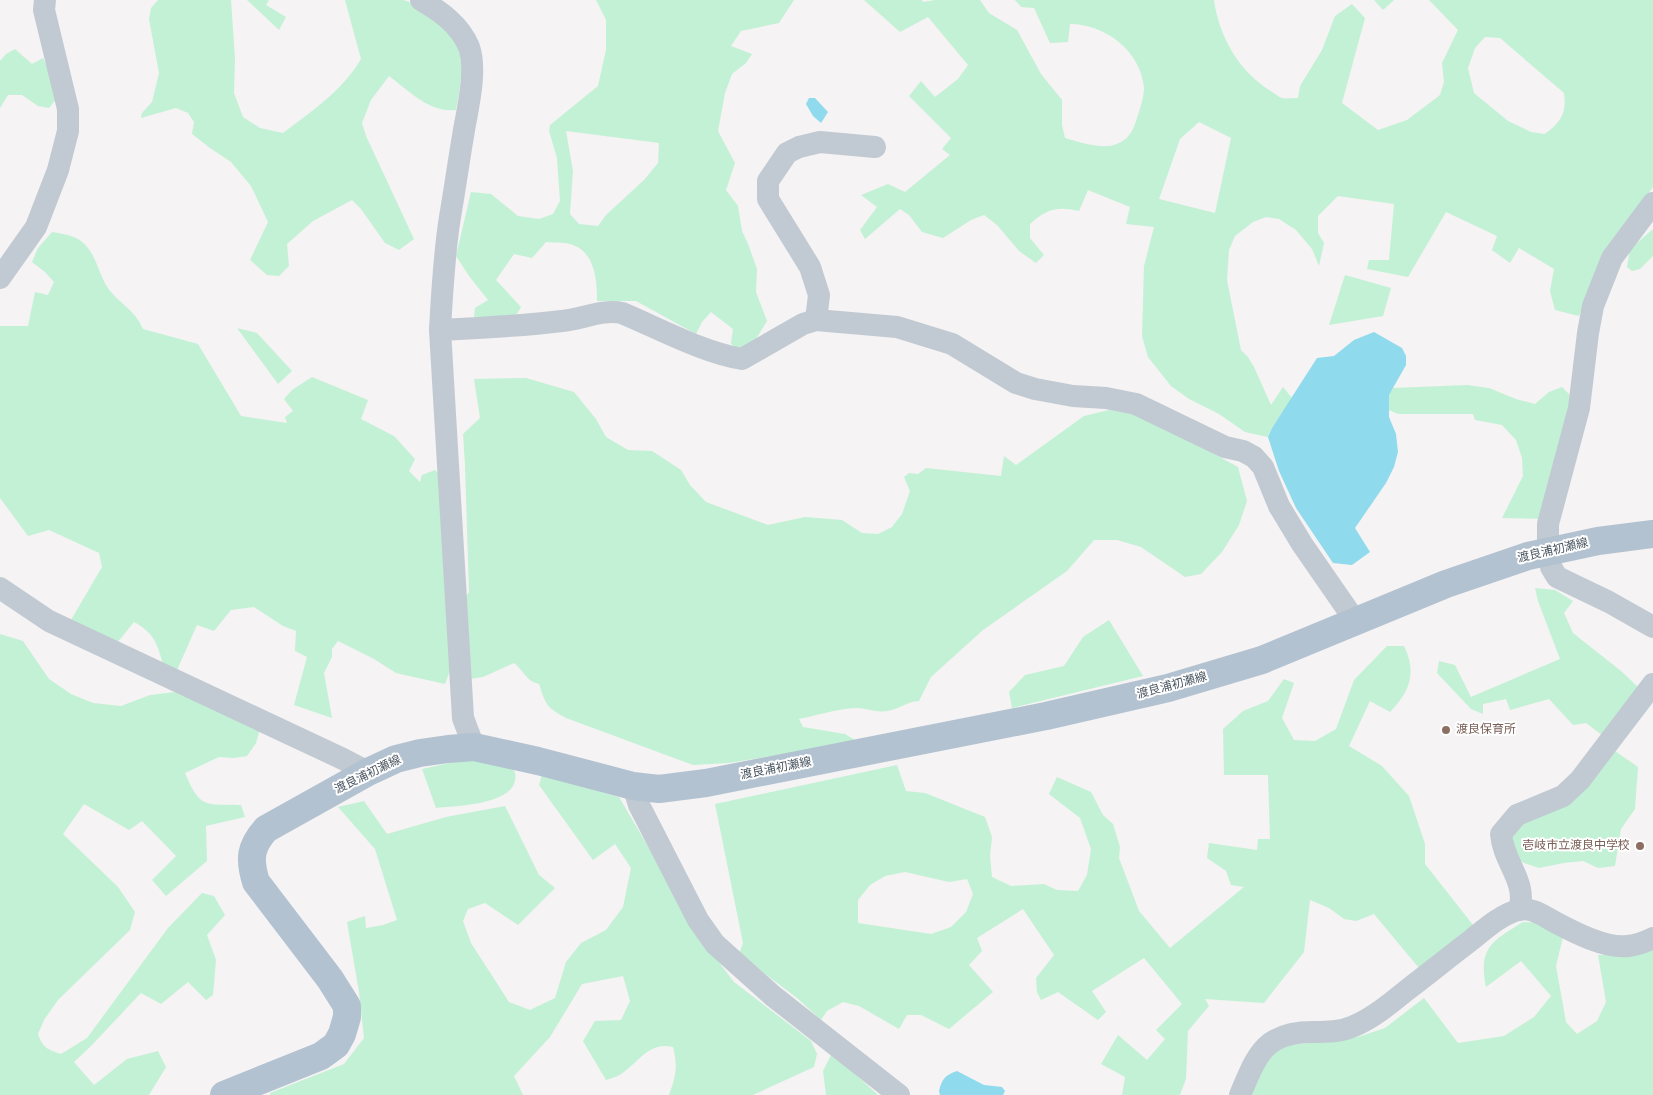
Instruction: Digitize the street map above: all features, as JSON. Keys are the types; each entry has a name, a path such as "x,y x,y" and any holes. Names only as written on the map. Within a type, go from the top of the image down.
{"main road":[{"name":"渡良浦初瀬線","path":"224,1095 321,1056 336,1045 342,1034 347,1017 347,1006 330,979 256,882 252,869 252,858 253,848 257,839 266,829 368,772 396,759 420,753 474,747 538,761 633,786 659,788 706,782 1046,716 1168,688 1262,660 1446,584 1528,556 1598,541 1653,534"}],"street":[{"path":"0,278 36,226 58,170 68,131 68,109 44,10 45,0"},
{"path":"421,0 456,27 469,49 471,65 470,93 442,280 440,330 463,718 474,747"},
{"path":"816,320 819,295 810,267 768,199 768,181 787,153 799,146 820,142 875,147"},
{"path":"1653,203 1612,258 1593,306 1579,408 1548,524 1550,567 1557,577 1610,602 1653,627"},
{"path":"440,330 566,321 613,311 622,313 719,354 742,359 803,324 816,320 897,327 952,344 1016,383 1035,389 1073,396 1106,398 1136,404 1225,447 1244,451 1254,457 1263,467 1279,506 1302,544 1356,622"},
{"path":"0,588 49,621 368,772"},
{"path":"1519,910 1522,900 1521,889 1502,844 1501,834 1517,815 1563,796 1580,780 1653,684"},
{"path":"633,786 639,805 698,920 715,944 773,996 899,1095"},
{"path":"1240,1095 1255,1059 1262,1049 1268,1045 1296,1033 1337,1032 1354,1026 1388,1005 1487,928 1507,915 1519,910 1534,910 1599,942 1613,945 1627,946 1653,938"}],"green space":[{"path":"158,0 231,0 235,59 234,93 243,117 260,128 283,133 315,109 336,90 361,59 345,0 403,0 415,5 440,23 450,33 460,55 461,80 456,110 446,110 429,105 389,76 371,100 362,123 366,136 414,239 399,250 385,243 361,209 352,200 313,221 287,244 289,266 279,276 267,275 250,260 268,222 251,186 231,162 192,134 194,122 188,113 176,108 141,118 142,113 152,102 159,73 149,19 151,8"},
{"path":"247,0 269,0 266,5 286,17 279,30"},
{"path":"596,0 794,0 779,23 741,31 731,46 752,54 746,63 732,74 725,93 718,131 735,163 726,190 738,206 742,231 757,269 756,292 767,321 748,348 735,349 731,343 733,329 711,312 702,322 696,334 636,301 597,301 595,275 590,259 578,248 564,243 546,242 532,258 514,254 496,280 521,307 515,317 474,317 475,308 488,300 456,256 471,192 491,194 518,216 539,219 553,214 560,201 557,158 549,131 550,125 598,86 606,50 606,20","holes":["566,131 659,143 658,163 644,180 606,215 598,226 579,224 570,214 573,171"]},
{"path":"864,0 922,0 923,2 935,0 980,0 989,13 1017,30 1041,74 1062,100 1062,125 1065,138 1109,146 1127,138 1132,131 1142,103 1144,88 1136,62 1119,42 1108,34 1083,25 1070,24 1068,42 1050,43 1034,8 1021,7 1015,0 1214,0 1225,39 1239,62 1258,82 1282,98 1298,98 1300,86 1322,50 1335,16 1352,4 1365,18 1342,103 1378,130 1407,120 1440,95 1444,82 1442,63 1458,30 1429,0 1653,0 1653,187 1614,242 1579,316 1555,310 1550,291 1554,269 1519,248 1510,263 1492,250 1497,236 1446,212 1408,277 1367,269 1369,260 1389,260 1394,204 1338,196 1318,216 1318,233 1324,243 1319,266 1312,249 1296,230 1279,219 1266,217 1253,222 1235,236 1229,250 1227,280 1241,350 1254,367 1271,405 1283,387 1292,398 1268,437 1245,432 1219,414 1189,399 1171,386 1148,357 1142,336 1144,266 1154,227 1126,224 1130,207 1088,190 1079,211 1058,209 1047,212 1030,224 1030,238 1044,255 1036,263 1019,251 997,225 984,215 971,220 943,238 922,232 909,215 900,209 865,239 860,230 877,207 861,195 888,184 905,192 950,155 942,149 951,138 909,96 921,81 935,97 958,79 968,65 928,17 900,32","holes":["1485,37 1500,38 1564,93 1564,112 1559,121 1545,134 1531,132 1508,121 1474,93 1468,68 1475,48","1199,122 1231,138 1215,213 1159,199 1180,139"]},
{"path":"1374,0 1394,0 1383,10"},
{"path":"15,49 32,64 43,58 52,77 58,97 49,108 38,106 22,95 8,95 0,108 0,61 6,54"},
{"path":"1653,229 1653,256 1640,269 1632,271 1627,267 1630,249"},
{"path":"52,232 71,236 84,243 93,255 110,291 135,316 143,329 198,344 241,416 287,423 285,417 293,411 284,399 292,390 312,377 368,400 361,419 394,436 415,459 409,471 420,482 422,475 435,470 441,476 451,668 445,684 396,673 374,659 338,641 332,649 332,657 324,673 332,718 294,705 307,657 295,651 296,631 283,626 254,607 231,610 214,631 197,625 177,670 163,664 154,639 146,630 134,622 117,643 71,620 102,567 99,553 49,530 28,536 0,498 0,326 28,326 35,292 48,295 54,282 32,262 38,248"},
{"path":"1345,275 1391,288 1383,316 1329,325"},
{"path":"237,328 257,333 292,371 278,384"},
{"path":"526,378 574,392 596,419 606,437 628,450 652,451 681,470 690,485 706,502 768,525 805,517 842,520 862,533 878,534 892,527 902,514 910,491 904,477 909,473 918,474 926,468 1001,476 1004,456 1016,465 1084,416 1109,410 1133,414 1238,467 1247,501 1239,525 1222,552 1201,574 1185,577 1141,547 1117,540 1094,540 1067,571 983,630 931,677 919,701 910,702 887,711 860,708 849,709 799,719 803,727 845,734 858,742 728,763 693,765 566,718 548,705 539,684 528,678 514,663 483,677 470,679 464,600 469,592 463,434 480,418 474,379"},
{"path":"1467,385 1489,388 1516,399 1535,404 1549,392 1562,387 1569,394 1570,407 1542,519 1502,518 1523,476 1522,458 1516,440 1502,425 1475,420 1473,414 1398,414 1389,410 1389,394 1393,388"},
{"path":"1535,588 1555,590 1573,601 1564,613 1573,633 1621,671 1639,688 1602,735 1586,723 1573,725 1549,699 1510,710 1506,699 1483,704 1483,714 1471,709 1437,673 1439,661 1455,665 1471,697 1560,659"},
{"path":"1109,620 1143,676 1012,708 1009,692 1025,675 1064,666 1083,637"},
{"path":"0,634 23,641 49,679 71,694 93,703 121,706 150,695 175,692 260,729 256,743 247,756 234,758 219,757 185,773 190,785 200,799 211,804 241,805 245,817 206,826 207,861 166,896 152,880 176,856 142,821 129,830 84,804 63,834 118,887 135,912 130,930 58,1000 44,1020 38,1034 41,1042 49,1049 61,1054 87,1038 168,928 202,893 214,896 225,915 207,935 216,960 213,995 206,1000 188,982 161,1004 141,993 74,1062 94,1085 127,1059 158,1051 166,1067 149,1095 0,1095"},
{"path":"1387,646 1404,646 1408,655 1411,673 1407,689 1390,712 1370,701 1349,746 1382,766 1409,796 1425,844 1425,864 1473,925 1419,968 1374,914 1356,921 1344,919 1329,908 1310,900 1304,952 1264,1003 1205,999 1209,1006 1188,1031 1186,1079 1180,1095 1122,1095 1125,1077 1101,1064 1118,1035 1147,1060 1165,1039 1156,1030 1182,1004 1144,958 1092,991 1106,1012 1098,1020 1058,992 1041,1000 1037,992 1036,978 1054,955 1023,909 977,938 982,951 969,965 993,992 949,1029 921,1015 907,1015 899,1029 859,1006 843,1002 827,1011 821,1020 797,998 739,954 743,943 715,804 897,765 906,791 925,793 985,817 992,837 990,856 992,877 1011,886 1044,884 1057,890 1078,891 1087,875 1091,849 1080,818 1049,794 1057,777 1091,792 1103,815 1113,824 1120,847 1119,858 1139,911 1170,948 1244,887 1231,885 1226,871 1207,858 1209,843 1257,850 1258,839 1270,839 1268,775 1224,775 1223,729 1243,711 1268,701 1284,679 1294,683 1282,718 1294,740 1315,741 1336,729 1354,680","holes":["905,872 949,882 967,879 973,894 966,912 951,927 931,934 858,923 858,900 870,885 885,876"]},
{"path":"1615,751 1638,767 1635,809 1621,829 1615,866 1598,868 1583,861 1539,868 1524,863 1512,855 1507,840 1514,828"},
{"path":"468,759 509,763 515,773 514,784 508,792 498,798 485,802 436,808 422,769"},
{"path":"542,775 619,797 705,944 734,982 811,1041 817,1054 814,1067 753,1095 669,1095 676,1066 673,1047 665,1046 651,1050 621,1074 606,1080 583,1041 595,1021 621,1020 630,1001 623,976 582,984 550,1037 514,1076 523,1095 270,1095 270,1093 344,1064 364,1038 359,992 347,922 365,916 366,928 397,920 375,849 338,807 364,801 387,834 446,817 505,806 539,875 555,888 518,925 485,903 468,909 463,921 471,943 509,1002 530,1010 555,998 566,962 581,943 606,930 623,907 631,868 615,844 593,860 539,785"},
{"path":"1523,922 1541,923 1563,937 1556,966 1566,1022 1577,1034 1597,1021 1606,1002 1598,955 1630,955 1653,949 1653,1095 1252,1095 1255,1077 1277,1049 1292,1045 1358,1037 1385,1028 1424,998 1458,1043 1504,1036 1534,1017 1551,996 1521,961 1486,987 1484,974 1486,954 1490,947 1503,935"},
{"path":"832,1053 878,1095 826,1095 823,1071"}],"water":[{"path":"809,98 815,98 828,112 821,123 813,116 806,104"},
{"path":"1374,332 1402,348 1406,356 1406,365 1389,395 1389,417 1396,434 1398,452 1394,467 1386,483 1355,528 1370,552 1352,565 1333,563 1296,508 1279,471 1268,437 1317,358 1334,356 1354,340"},
{"path":"957,1071 984,1085 1002,1087 1005,1091 1003,1095 940,1095 939,1091 943,1080"}],"place":[{"name":"渡良保育所","path":"1446,730"},
{"name":"壱岐市立渡良中学校","path":"1640,846"}]}
